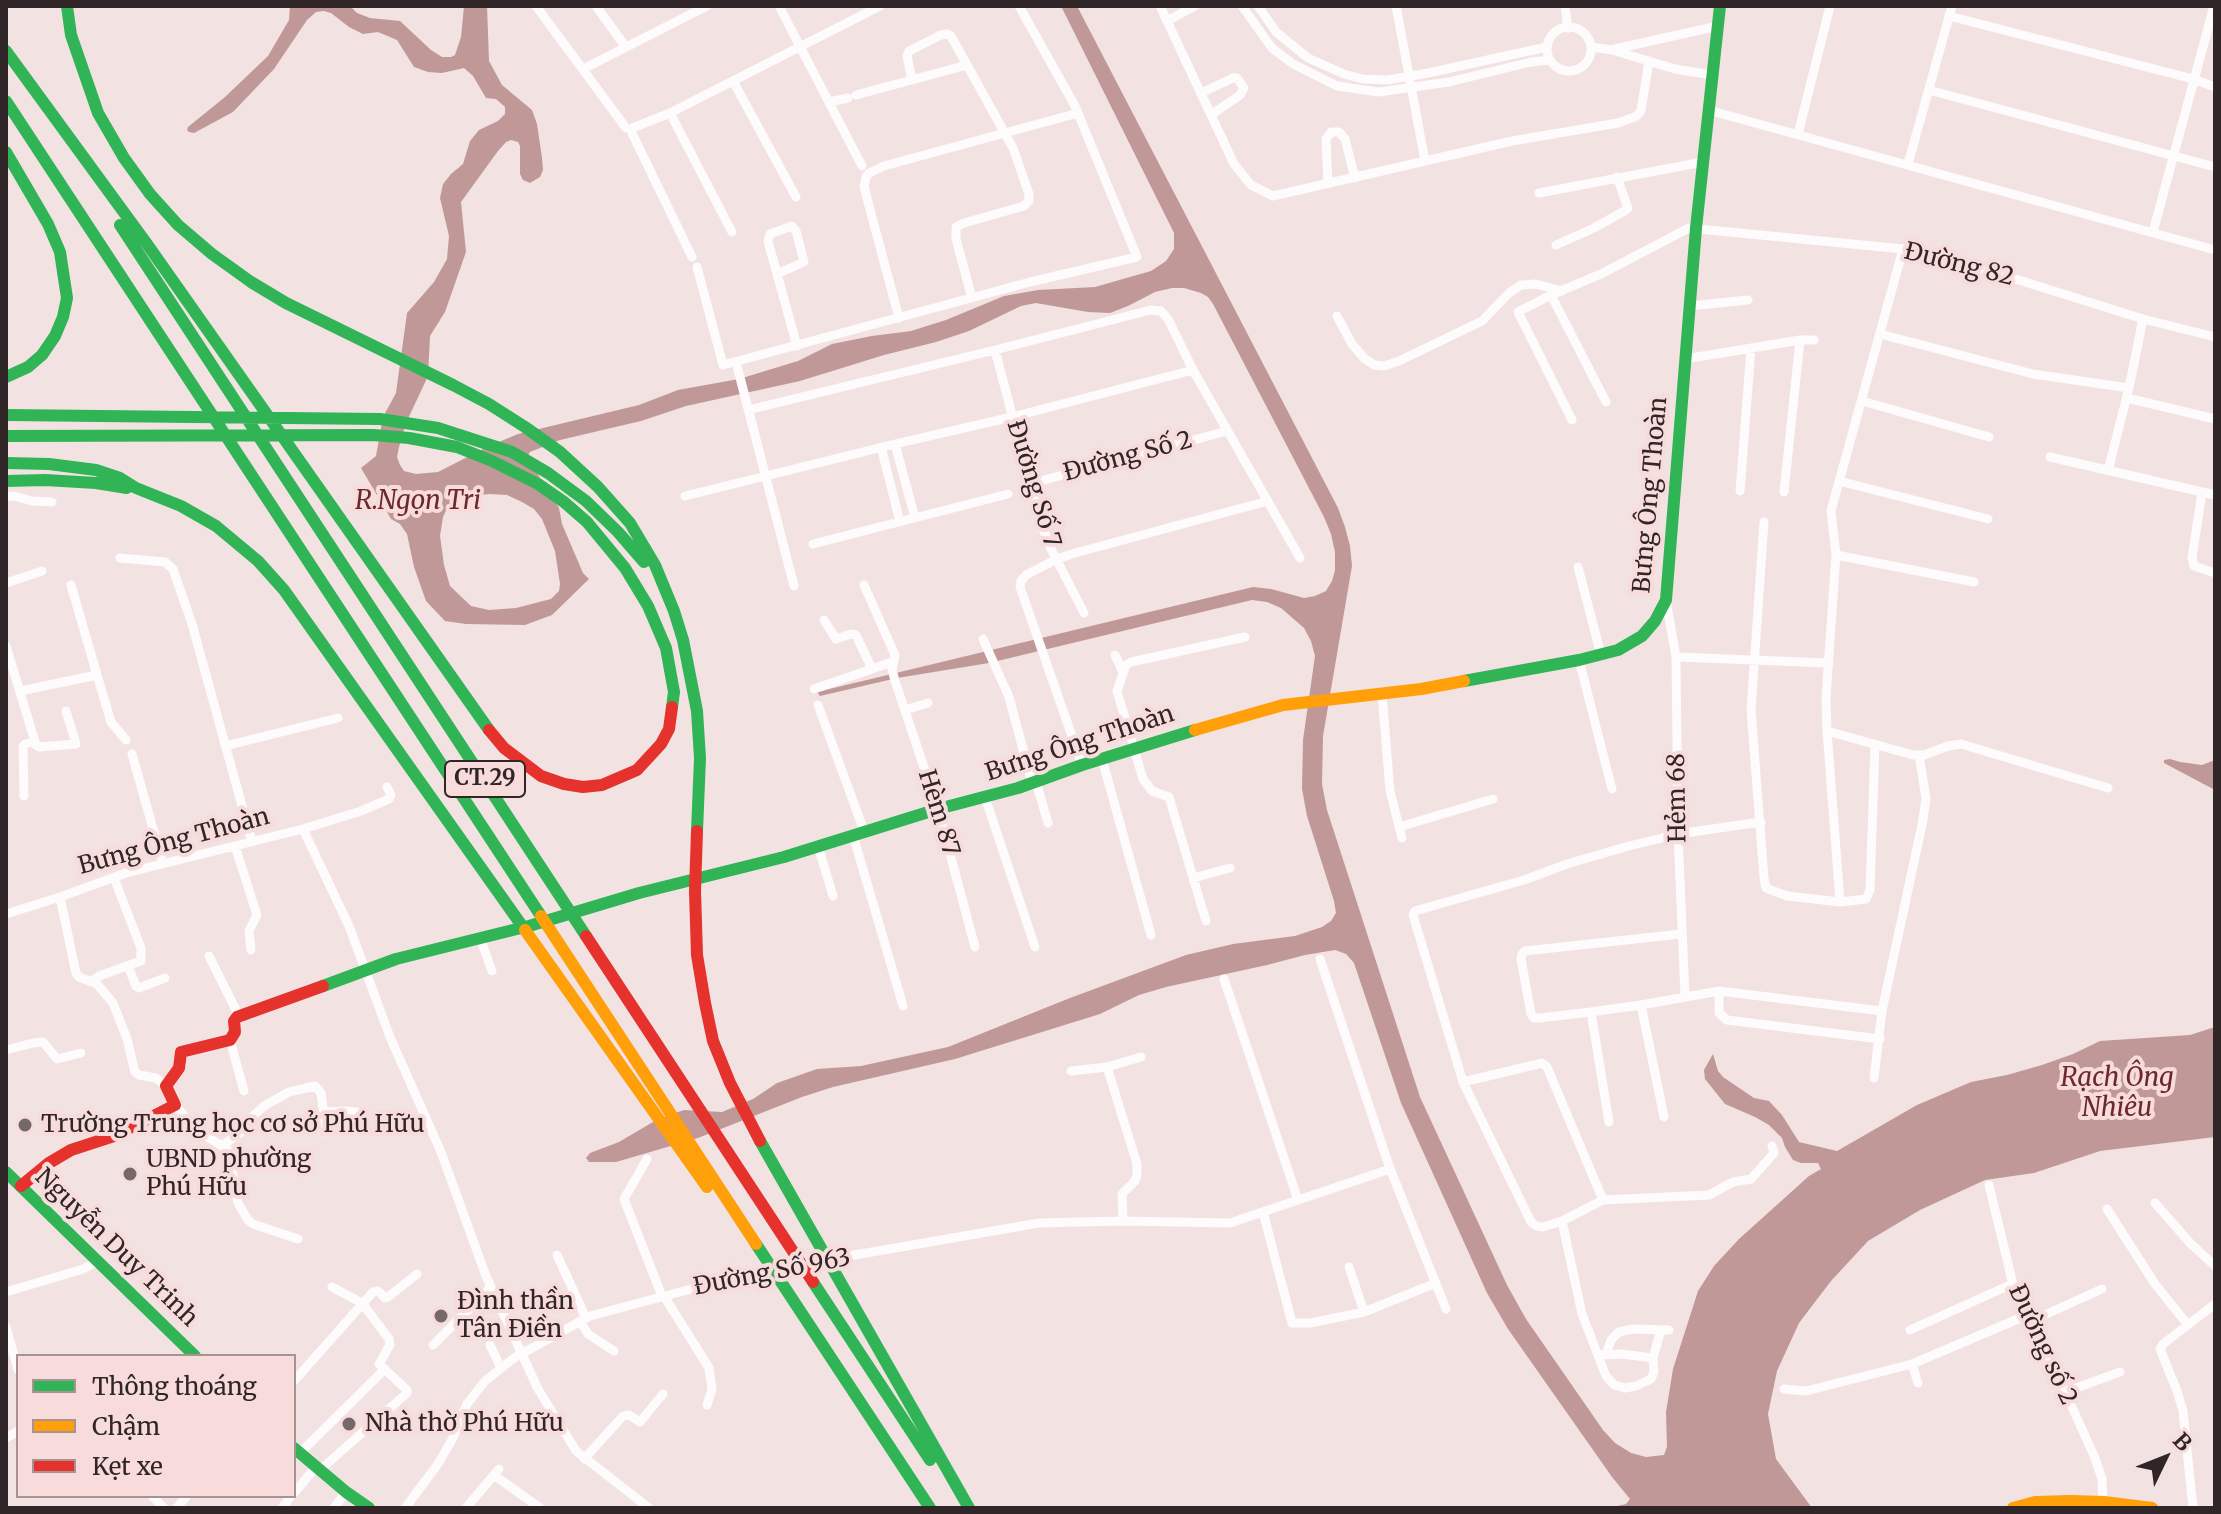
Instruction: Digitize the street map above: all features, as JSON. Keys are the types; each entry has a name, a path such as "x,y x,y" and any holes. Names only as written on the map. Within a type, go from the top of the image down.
{"main road":[{"path":"67,6 71,35 98,113 124,158 178,225 212,254 286,303 489,404 525,427 560,452 598,487 630,523 655,565 674,611 693,681 700,758 695,891 697,955 713,1041 752,1126 969,1508"},
{"name":"Bưng Ông Thoàn","path":"366,970 396,959 529,926 639,893 784,857 1260,710 1421,689 1579,660 1618,650 1642,636 1655,621 1666,600 1696,228 1720,6"},
{"path":"6,51 147,244 479,717 504,748 541,776 583,787 602,785 637,770 661,744 669,729 674,692 666,648 648,606 616,556 587,522 538,484 492,461 457,447 373,435 6,436"},
{"name":"CT.29","path":"6,51 962,1508"},
{"name":"CT.29","path":"6,101 929,1508"},
{"path":"6,152 48,224 60,252 67,298 55,336 42,355 28,367 6,377"},
{"path":"6,415 380,419 438,428 512,452 586,501 648,566 674,611"},
{"path":"6,463 96,470 120,478 216,526 258,561 284,590 721,1206 929,1508"},
{"path":"6,481 45,480 136,488"},
{"path":"21,1186 71,1150 114,1136 175,1105 166,1086 179,1068 180,1054 184,1050 230,1040 235,1032 235,1019 239,1016 366,970"},
{"name":"Nguyễn Duy Trinh","path":"6,1172 193,1354"},
{"path":"297,1450 369,1508"},
{"path":"2013,1508 2035,1502 2152,1508"}],"street":[{"path":"536,6 626,128 630,129 694,262 723,365 737,365 972,298 1137,257 1078,113 1019,6"},
{"path":"596,6 625,46"},
{"path":"583,69 707,6"},
{"path":"779,6 862,166"},
{"path":"630,129 670,113 880,6"},
{"path":"1160,6 1234,164 1251,185 1273,196 1512,141 1618,123 1637,116 1641,111 1649,61"},
{"path":"1167,21 1195,6"},
{"path":"1242,6 1272,48 1313,76 1337,86 1379,92 1449,82 1550,60"},
{"path":"1258,6 1276,32 1308,58 1363,79 1388,80 1547,47"},
{"path":"1408,6 1397,8 1425,161"},
{"path":"1565,6 1568,28"},
{"path":"1798,134 1830,6"},
{"path":"2153,232 2212,7"},
{"path":"1908,164 1950,11 2215,87"},
{"path":"1612,50 1718,26"},
{"path":"1568,28 1584,34 1591,47 1587,61 1576,70 1561,69 1550,60 1547,47 1553,34 1568,28"},
{"path":"912,80 907,53 941,35 951,36 1020,166 1029,201 1021,207 956,227 956,239 972,298"},
{"path":"1591,47 1612,50 1675,69 1712,75"},
{"path":"829,102 967,65"},
{"path":"1201,93 1233,78 1237,78 1244,88 1240,95 1211,115"},
{"path":"733,81 796,197"},
{"path":"1929,90 2215,167"},
{"path":"1708,110 2215,250"},
{"path":"670,113 732,232"},
{"path":"899,318 864,187 866,177 884,166 1078,113"},
{"path":"1328,184 1326,139 1331,132 1339,132 1345,139 1355,178"},
{"path":"1539,193 1703,162"},
{"path":"1556,245 1628,208 1617,177"},
{"path":"777,274 804,262 792,226 768,238 777,274 797,346"},
{"path":"1572,420 1518,315 1521,310 1601,274 1687,229 1696,228"},
{"name":"Đường 82","path":"1696,228 1903,249 1990,271 2143,319 2215,337"},
{"path":"1840,902 1826,697 1836,555 1831,521 1834,496 1903,249"},
{"path":"1337,316 1352,344 1364,358 1374,365 1384,366 1482,321 1521,285 1536,284 1562,291"},
{"path":"1551,295 1606,402"},
{"path":"1689,306 1748,300"},
{"path":"748,410 1151,310 1161,311 1300,558"},
{"path":"2108,471 2143,319"},
{"path":"1880,334 2033,374 2128,393 2215,419"},
{"path":"1784,492 1800,340"},
{"path":"1685,359 1814,340"},
{"path":"1740,491 1751,348"},
{"name":"Đường Số 7","path":"995,350 1040,521 1084,613"},
{"path":"737,365 794,586"},
{"path":"685,496 1193,370"},
{"path":"1862,401 1989,437"},
{"name":"Đường Số 2","path":"1029,484 1227,431"},
{"path":"895,444 915,518"},
{"path":"881,447 900,522"},
{"path":"2050,457 2215,495"},
{"path":"1839,481 1988,519"},
{"path":"2202,492 2192,558 2194,566 2215,573"},
{"path":"813,544 1008,494"},
{"path":"6,497 52,502"},
{"path":"1082,765 1020,587 1021,581 1026,575 1057,559 1268,501"},
{"path":"1764,522 1751,710 1766,888 1787,896 1840,902 1866,899 1870,890 1875,744"},
{"path":"1836,555 1974,582"},
{"path":"120,558 165,562 173,569 192,624 252,842"},
{"path":"1578,567 1601,655"},
{"path":"6,583 42,571"},
{"path":"71,585 111,722 126,740"},
{"name":"Hèm 87","path":"864,585 895,655 892,666 895,681 938,809 975,947"},
{"name":"Hẻm 68","path":"1666,600 1676,657 1678,834 1685,996"},
{"path":"824,620 836,639 856,635 872,669"},
{"path":"1206,921 1169,797 1147,787 1117,691 1126,665 1131,662 1245,637"},
{"path":"986,644 1009,697 1048,823"},
{"path":"6,646 33,742 39,747 76,744 66,711"},
{"path":"1115,655 1123,672"},
{"path":"1676,657 1829,663"},
{"path":"1579,660 1612,789"},
{"path":"814,689 872,669 892,666"},
{"path":"20,691 97,675"},
{"path":"1376,694 1394,811 1402,838"},
{"path":"905,710 928,703"},
{"path":"818,705 859,833 903,1006"},
{"path":"225,746 338,718"},
{"path":"1827,731 1919,755 1961,744 2108,788"},
{"path":"24,796 23,747 33,742"},
{"path":"132,754 163,864"},
{"path":"1874,1078 1882,1011 1923,820 1926,798 1919,755"},
{"path":"1102,759 1151,935"},
{"path":"303,829 389,799 391,795 387,787"},
{"path":"985,797 1035,947"},
{"path":"1399,827 1493,799"},
{"path":"1761,822 1678,834 1570,863 1414,913 1463,1082 1531,1222 1536,1226 1562,1221 1603,1200 1709,1195 1733,1182 1751,1179 1774,1153 1772,1146"},
{"name":"Bưng Ông Thoàn","path":"6,914 114,878 303,829 349,926 366,970"},
{"path":"235,846 257,915 249,931 251,950"},
{"path":"818,846 833,896"},
{"path":"1193,878 1230,868"},
{"path":"91,982 99,976 141,961 141,948 114,878"},
{"path":"60,897 74,969 79,977 101,988 113,1003 127,1039 135,1072 156,1078 166,1086"},
{"path":"1681,934 1525,951 1522,954 1531,1014 1534,1018 1591,1012 1719,991 1882,1011"},
{"path":"480,938 492,971"},
{"path":"209,956 239,1016"},
{"path":"1320,959 1390,1169 1446,1309"},
{"path":"128,966 139,988 165,978"},
{"path":"366,970 390,1037 441,1152 468,1231 538,1389 568,1440 584,1459 649,1508"},
{"path":"1224,979 1298,1200"},
{"path":"1719,991 1719,1013 1727,1020 1880,1039"},
{"path":"1641,1005 1664,1117"},
{"path":"1591,1012 1609,1122"},
{"path":"230,1040 244,1091"},
{"path":"6,1050 43,1042 57,1059 81,1053"},
{"path":"1071,1071 1107,1067 1141,1057"},
{"path":"1463,1082 1542,1063 1547,1067 1603,1200"},
{"path":"1107,1067 1137,1164 1135,1181 1122,1194 1123,1221"},
{"path":"222,1146 244,1130 257,1111 289,1092 318,1088 326,1132"},
{"path":"175,1105 196,1130 229,1154 238,1203 248,1220 298,1239"},
{"path":"324,1112 362,1113"},
{"path":"647,1159 624,1199 663,1296 709,1368 712,1389 707,1405"},
{"name":"Đường Số 963","path":"405,1508 438,1464 467,1404 485,1381 522,1353 609,1309 751,1273 1039,1223 1230,1223 1390,1169"},
{"name":"Đường số 2","path":"1989,1185 2012,1284 2095,1458 2102,1479 2103,1505"},
{"path":"2155,1203 2215,1266"},
{"path":"2107,1209 2155,1284 2188,1325"},
{"path":"1263,1212 1292,1323 1310,1323 1364,1312 1436,1283"},
{"path":"1562,1221 1582,1314 1602,1355 1606,1376 1614,1385 1625,1388 1651,1379 1653,1358 1665,1330 1619,1332 1602,1355"},
{"path":"557,1255 588,1334 614,1351"},
{"path":"6,1292 83,1269 99,1261"},
{"path":"1349,1267 1364,1312"},
{"path":"296,1379 375,1290 388,1297 417,1274"},
{"path":"1910,1330 2012,1284"},
{"path":"296,1491 318,1468 407,1393 379,1364 390,1342 362,1303 332,1287"},
{"path":"433,1345 491,1287"},
{"path":"1784,1389 1806,1391 1912,1364 2102,1289"},
{"path":"2193,1508 2183,1411 2160,1349 2215,1304"},
{"path":"6,1327 16,1363"},
{"path":"490,1345 501,1368"},
{"path":"1602,1355 1653,1358"},
{"path":"1912,1364 1918,1383"},
{"path":"297,1450 385,1369"},
{"path":"2065,1392 2120,1372"},
{"path":"584,1459 623,1416 629,1415 640,1422 663,1394"},
{"path":"466,1508 496,1472 540,1508"},
{"path":"334,1508 346,1492"}],"water":[{"path":"290,6 350,6 357,13 370,18 400,21 431,50 442,57 451,57 455,55 461,37 464,6 487,6 489,61 502,85 532,110 537,124 543,170 540,177 530,183 523,180 520,174 520,146 511,140 498,151 461,202 466,252 445,312 430,336 428,376 406,423 397,457 404,471 416,474 438,472 518,434 639,405 678,390 739,379 798,361 832,344 911,331 1004,296 1038,290 1095,287 1151,271 1166,261 1174,249 1174,233 1061,6 1077,6 1338,508 1345,527 1352,566 1323,736 1322,784 1327,810 1420,1097 1507,1285 1526,1319 1603,1430 1615,1443 1631,1453 1646,1457 1664,1455 1667,1447 1666,1412 1673,1369 1698,1291 1714,1266 1739,1239 1809,1176 1821,1169 1818,1163 1793,1160 1782,1138 1769,1125 1725,1104 1705,1079 1704,1070 1713,1054 1723,1077 1754,1098 1769,1101 1799,1142 1837,1151 1917,1105 1971,1082 2042,1065 2100,1041 2190,1035 2215,1027 2215,1137 2100,1151 2034,1173 1985,1180 1920,1210 1868,1241 1831,1281 1799,1323 1777,1371 1768,1414 1776,1459 1812,1508 1609,1508 1626,1504 1630,1499 1508,1329 1487,1293 1401,1103 1354,963 1346,954 1335,950 1166,987 1139,995 1100,1014 955,1059 802,1097 698,1138 616,1162 589,1162 586,1158 590,1153 619,1142 658,1119 684,1110 722,1112 753,1099 777,1083 817,1069 861,1066 948,1047 1186,955 1233,944 1295,936 1331,921 1336,913 1334,901 1307,816 1302,789 1303,740 1315,656 1304,628 1281,608 1252,600 989,663 897,678 820,696 817,692 1253,587 1304,598 1315,596 1326,591 1335,570 1331,534 1213,304 1201,293 1172,288 1155,292 1110,313 1036,303 1021,306 969,331 936,342 800,381 686,406 641,421 560,440 530,452 527,457 559,508 562,524 583,573 589,579 552,615 525,625 445,621 426,601 407,534 400,524 391,519 361,468 376,456 383,417 396,393 407,313 434,282 447,259 449,236 440,198 443,184 463,164 470,141 479,130 498,121 505,114 505,107 496,99 486,98 473,76 464,68 442,73 414,67 397,40 378,32 363,34 324,11 316,12 307,20 274,69 233,112 194,133 189,132 188,127 268,56 289,20","holes":["490,494 507,495 534,509 542,519 555,551 559,591 551,599 516,608 489,610 471,606 450,586 440,536 443,517 454,500"]},
{"path":"2164,760 2202,765 2215,760 2215,790 2164,763"}],"traffic: fast":[{"path":"67,6 71,35 98,113 124,158 178,225 212,254 286,303 453,385 525,427 560,452 598,487 630,523 655,565 683,640 697,711 700,758 697,831"},
{"path":"1464,681 1618,650 1642,636 1655,621 1666,600 1696,228 1720,6"},
{"path":"6,51 147,244 489,730"},
{"path":"6,101 541,916"},
{"path":"6,152 48,224 60,252 67,298 55,336 42,355 28,367 6,377"},
{"path":"120,225 586,936"},
{"path":"6,415 380,419 438,428 512,452 548,473 586,501 644,562"},
{"path":"6,436 373,435 457,447 492,461 538,484 564,502 587,522 625,568 648,606 666,648 674,692 672,707"},
{"path":"6,463 96,470 120,478 216,526 258,561 284,590 525,930"},
{"path":"6,481 45,480 127,488"},
{"path":"323,986 396,959 784,857 938,809 1018,788 1195,730"},
{"path":"760,1141 969,1508"},
{"path":"6,1172 193,1354"},
{"path":"756,1244 930,1508"},
{"path":"813,1282 930,1460"},
{"path":"296,1450 369,1508"}],"traffic: slow":[{"path":"1195,730 1283,705 1464,681"},
{"path":"541,916 756,1244"},
{"path":"525,930 707,1187"},
{"path":"2013,1508 2035,1502 2070,1501 2152,1508"}],"traffic: jam":[{"path":"489,730 504,748 541,776 583,787 602,785 637,770 661,744 669,729 672,707"},
{"path":"697,831 697,955 705,1003 713,1041 730,1083 760,1141"},
{"path":"586,936 813,1282"},
{"path":"21,1186 71,1150 114,1136 175,1105 166,1086 179,1068 181,1052 230,1040 235,1032 234,1021 237,1017 323,986"}],"place":[{"name":"Trường Trung học cơ sở Phú Hữu","path":"25,1125"},
{"name":"UBND phường Phú Hữu","path":"130,1174"},
{"name":"Đình thần Tân Điền","path":"441,1316"},
{"name":"Nhà thờ Phú Hữu","path":"349,1424"}],"water label":[{"name":"R.Ngọn Tri","path":"418,502"},
{"name":"Rạch Ông Nhiêu","path":"2117,1094"}]}
